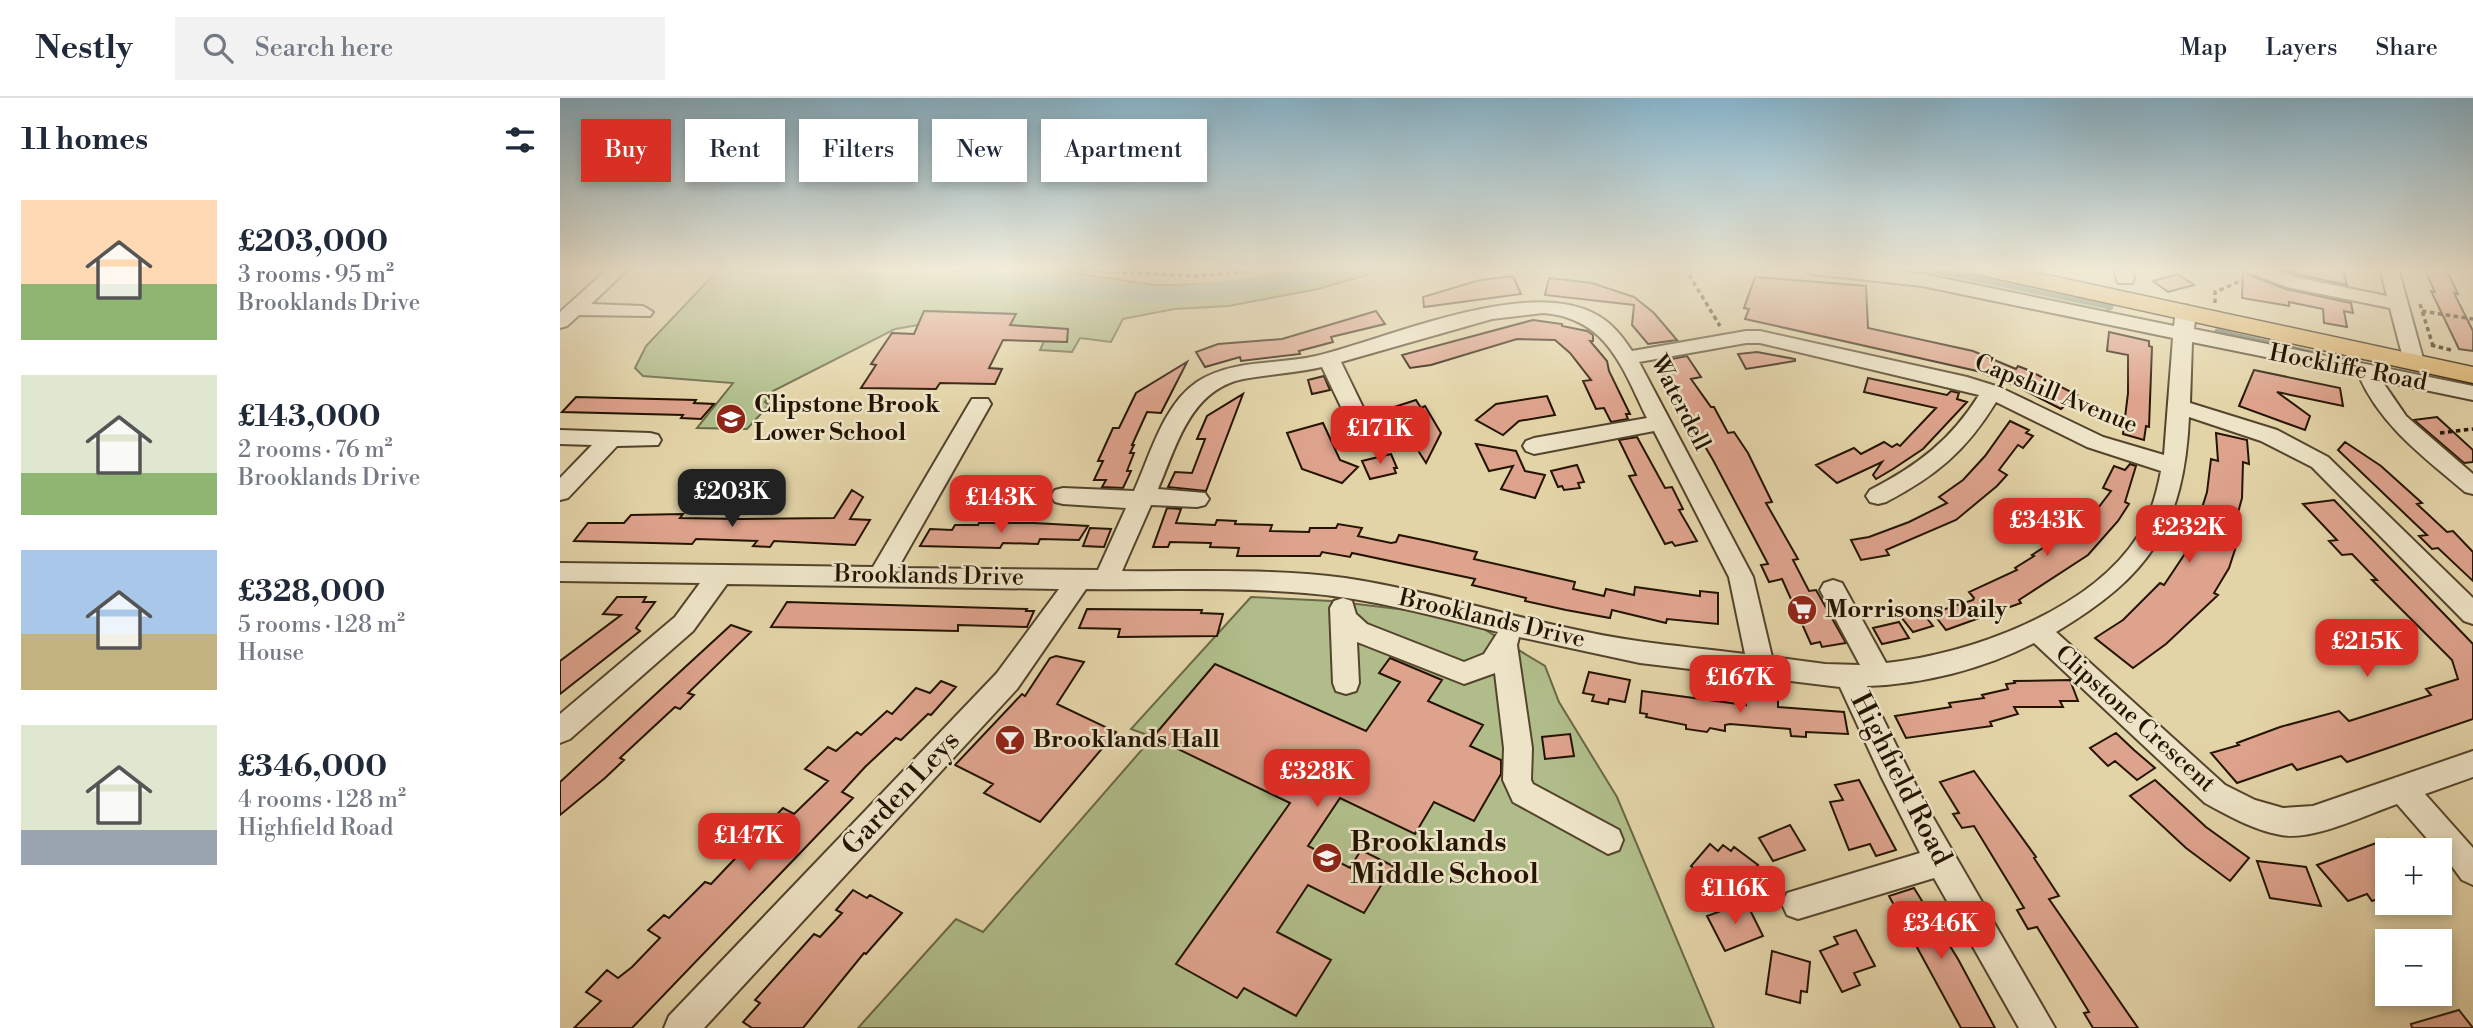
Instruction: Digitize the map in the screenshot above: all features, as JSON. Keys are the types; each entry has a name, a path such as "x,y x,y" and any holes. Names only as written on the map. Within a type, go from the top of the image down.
{"main road":[{"name":"Hockliffe Road","path":"2141,311 2184,323 2422,350 2473,375"}],"street":[{"name":"Waterdell","path":"1093,580 1142,498 1186,403 1196,393 1220,379 1234,375 1283,369 1329,359 1500,311"},
{"name":"Waterdell","path":"1570,311 1586,316 1611,333 1627,358 1741,577 1761,666"},
{"path":"2113,311 2184,323"},
{"path":"2402,311 2422,350"},
{"path":"564,318 643,312"},
{"name":"Hockliffe Road","path":"2184,323 2368,373 2473,393"},
{"name":"Brooklands Drive","path":"560,572 1304,583 1395,596 1508,636 1761,666 1864,675 1923,670 1991,652 2038,631 2078,606 2123,570 2150,537 2169,493 2175,467 2184,323"},
{"name":"Capshill Avenue","path":"1627,358 1760,337 1947,379 1992,392 2095,442 2175,467"},
{"path":"1329,359 1363,430"},
{"path":"2368,373 2382,403 2473,486"},
{"path":"1878,496 1928,470 1960,439 1992,392"},
{"path":"881,575 980,404"},
{"path":"2179,407 2261,431 2291,444 2320,462 2473,614"},
{"path":"1534,446 1660,423"},
{"path":"560,437 650,440"},
{"path":"560,492 611,439"},
{"path":"1063,496 1197,499"},
{"path":"560,731 684,624 721,573"},
{"name":"Garden Leys","path":"681,1028 1007,681 1093,580"},
{"path":"1346,587 1343,618 1346,683"},
{"name":"Highfield Road","path":"1833,590 1864,675 1877,743 1941,861 2038,1028"},
{"path":"1343,618 1358,631 1464,673 1511,696"},
{"name":"Clipstone Crescent","path":"2038,631 2215,794 2249,812 2283,822 2313,820 2473,764"},
{"path":"1464,673 1493,662 1508,636"},
{"path":"1508,636 1517,780 1523,793 1608,840"},
{"path":"2402,789 2473,870"},
{"path":"1798,904 1941,861"}],"path":[{"path":"1711,311 1729,341"},
{"path":"2422,311 2422,350 2459,353"},
{"path":"2425,311 2473,319"},
{"path":"2416,436 2473,429"}],"green space":[{"path":"679,311 924,311 918,325 895,329 773,391 765,402 769,405 747,429 697,428 733,383 643,376 635,368 646,346"},
{"path":"936,311 1162,311 1123,319 1111,342 1080,338 1072,352 1040,350 1050,328 1010,326 1015,314"},
{"name":"Brooklands Middle School","path":"1251,597 1332,601 1464,617 1545,666 1559,702 1617,797 1714,1028 858,1028 956,919 983,932 1153,737 1131,729"}],"building":[{"path":"924,311 1016,314 1010,325 1068,329 1067,342 1003,340 989,368 1002,369 995,384 940,383 936,389 861,388 876,365 871,364 892,333 914,334"},
{"path":"1375,311 1385,324 1331,337 1333,342 1299,351 1300,354 1241,361 1240,357 1205,367 1196,352 1218,344 1282,339"},
{"path":"1633,311 1652,311 1677,340 1648,344 1632,325"},
{"path":"1748,311 1867,311 1868,328 1973,351 2016,369 2018,366 2028,370 2077,395 2061,409 2018,387 1977,371 1745,319"},
{"path":"2323,311 2344,311 2347,327 2324,323"},
{"path":"2441,311 2463,311 2473,331 2473,351 2459,349"},
{"path":"1533,320 1562,324 1593,335 1593,341 1590,341 1607,361 1609,371 1630,414 1626,414 1628,419 1611,422 1604,408 1596,409 1583,381 1591,380 1570,353 1555,340 1517,339 1431,365 1410,368 1402,355"},
{"path":"2109,332 2149,341 2149,346 2152,347 2149,427 2146,426 2144,440 2123,434 2128,393 2128,355 2107,351"},
{"path":"1757,352 1795,361 1746,369 1738,354"},
{"path":"1687,356 1701,377 1691,379 1711,407 1714,407 1728,433 1734,432 1748,453 1772,502 1766,503 1798,559 1793,560 1809,591 1816,590 1846,643 1822,647 1820,642 1811,644 1782,579 1769,582 1761,565 1768,564 1713,460 1663,375 1669,373 1662,361"},
{"path":"1187,362 1161,413 1147,412 1132,445 1130,453 1134,453 1127,471 1131,471 1123,488 1102,487 1106,480 1094,480 1103,461 1098,461 1113,428 1119,428 1136,393"},
{"path":"2254,370 2340,388 2343,406 2277,392 2310,416 2305,430 2239,406"},
{"path":"1324,376 1330,390 1312,394 1308,380"},
{"path":"1868,378 1947,395 1951,391 1959,393 1957,399 1967,402 1923,449 1893,469 1876,479 1873,475 1882,462 1837,483 1816,465 1854,448 1861,454 1884,442 1892,447 1897,444 1900,446 1936,408 1864,392"},
{"path":"1243,394 1206,491 1168,487 1175,472 1192,473 1205,439 1197,439 1207,416"},
{"path":"1547,396 1555,415 1519,421 1503,435 1476,420 1496,404"},
{"path":"576,397 696,400 694,403 714,404 701,419 681,418 683,415 562,412"},
{"path":"1416,400 1421,408 1425,406 1441,433 1426,463 1391,408"},
{"path":"2437,417 2473,450 2473,462 2464,463 2414,420"},
{"path":"2010,421 2029,430 2026,433 2033,436 2023,448 2018,445 1999,470 2007,475 1997,486 1956,520 1886,550 1889,555 1861,560 1851,540 1869,537 1909,522 1947,503 1939,497 1963,480 1985,456"},
{"path":"1323,423 1340,460 1358,467 1342,483 1302,469 1287,433"},
{"path":"2216,433 2247,440 2249,464 2243,462 2242,498 2234,527 2241,531 2229,568 2214,593 2218,595 2166,644 2133,668 2095,638 2123,620 2160,583 2164,585 2190,546 2207,492 2211,459 2218,461"},
{"path":"1637,437 1665,488 1672,487 1683,509 1679,510 1697,541 1675,546 1672,542 1665,544 1629,476 1636,475 1619,440"},
{"path":"2345,442 2381,466 2422,503 2417,504 2447,532 2453,531 2473,552 2473,581 2438,548 2432,549 2419,536 2427,535 2338,450"},
{"path":"1476,444 1516,451 1525,471 1545,475 1535,498 1501,489 1513,466 1489,471"},
{"path":"1391,454 1397,468 1394,468 1396,473 1370,479 1362,461"},
{"path":"2130,464 2136,466 2125,502 2129,504 2088,555 2019,600 2021,603 1946,630 1933,613 1973,600 1969,592 2017,570 2015,568 2034,556 2032,555 2063,535 2081,515 2089,520 2111,491 2103,488 2114,466 2125,470"},
{"path":"1577,465 1584,482 1578,483 1580,488 1564,490 1562,486 1558,487 1551,471"},
{"path":"852,490 863,497 850,519 870,520 855,545 774,541 770,547 753,546 757,541 696,539 692,544 574,541 588,523 624,523 631,515 683,514 680,518 741,519 834,518"},
{"path":"2334,500 2473,644 2473,719 2347,762 2341,756 2297,770 2292,764 2237,783 2211,753 2239,745 2237,743 2280,727 2339,711 2349,721 2431,695 2426,689 2458,679 2452,660 2372,580 2377,580 2352,554 2342,555 2329,541 2337,540 2303,504"},
{"path":"1167,508 1181,509 1176,523 1215,525 1217,520 1236,521 1235,524 1272,525 1270,531 1309,532 1310,528 1336,528 1338,524 1362,528 1358,536 1391,543 1396,542 1399,535 1477,552 1474,559 1575,582 1573,589 1604,596 1606,589 1634,595 1635,587 1700,596 1700,591 1718,593 1718,624 1667,619 1666,623 1612,610 1610,618 1566,610 1472,585 1475,579 1352,553 1350,557 1322,552 1320,556 1237,556 1239,548 1210,547 1211,543 1170,542 1168,547 1153,547"},
{"path":"979,523 1088,526 1079,540 1040,539 1038,544 1003,543 1000,548 920,546 930,529 952,530 955,525"},
{"path":"1090,528 1111,529 1104,547 1083,546"},
{"path":"617,597 646,597 643,602 655,602 636,628 640,631 560,694 560,661 621,615 603,614"},
{"path":"787,602 1034,611 1027,627 958,625 958,631 771,627"},
{"path":"1918,607 1933,626 1913,632 1898,613"},
{"path":"1087,609 1202,610 1201,613 1223,614 1217,636 1118,637 1120,629 1079,628"},
{"path":"1899,622 1909,638 1882,644 1873,628"},
{"path":"731,625 751,632 688,693 694,695 680,709 675,707 620,758 624,760 605,778 560,815 560,782"},
{"path":"1056,656 1084,662 1057,704 1116,732 1040,822 984,793 993,784 955,765 1022,694 1025,696 1050,658"},
{"path":"1390,658 1442,680 1428,701 1483,725 1470,746 1501,760 1501,774 1474,821 1434,802 1415,834 1340,798 1308,846 1350,868 1361,850 1393,866 1364,913 1308,885 1277,932 1331,960 1296,1016 1244,988 1237,998 1176,964 1290,803 1153,737 1215,664 1366,731 1400,682 1379,673"},
{"path":"1589,672 1630,680 1625,702 1609,699 1608,704 1592,701 1594,695 1583,693"},
{"path":"2070,680 2078,701 2060,701 2063,707 2014,707 2018,714 1990,722 1992,726 1906,738 1895,716 1951,707 1949,703 1984,698 1982,695 2008,689 2006,684 2015,683 2014,681"},
{"path":"941,681 956,687 931,715 928,714 901,740 896,738 865,767 842,792 853,798 632,1028 574,1028 601,1001 586,992 607,970 618,978 660,938 648,930 664,915 669,918 705,882 711,884 783,808 794,814 828,781 805,769 828,747 836,751 857,732 861,735 887,711 892,714 916,688 930,693"},
{"path":"1642,691 1746,705 1746,695 1778,699 1778,707 1844,712 1848,734 1806,732 1806,737 1791,736 1790,729 1730,724 1725,725 1725,731 1710,728 1707,732 1686,729 1686,725 1646,717 1647,714 1640,713"},
{"path":"2116,733 2155,768 2137,780 2115,761 2108,766 2090,748"},
{"path":"1570,734 1574,756 1545,759 1542,737"},
{"path":"1974,771 2036,857 2034,858 2059,896 2049,899 2138,1028 2093,1028 2084,1013 2089,1012 2037,927 2028,929 2017,910 2024,908 1974,826 1962,828 1953,814 1959,813 1940,782"},
{"path":"1859,780 1896,850 1876,856 1870,844 1849,850 1830,802 1843,800 1835,785"},
{"path":"2155,780 2206,827 2249,858 2230,881 2186,848 2130,796"},
{"path":"1790,825 1805,850 1773,861 1759,838"},
{"path":"2375,843 2375,900 2372,901 2367,894 2348,901 2317,865"},
{"path":"1710,844 1718,851 1723,845 1731,851 1734,847 1758,865 1737,890 1714,871 1707,879 1691,866"},
{"path":"2257,861 2306,867 2321,906 2270,898"},
{"path":"1914,888 1958,959 1995,1028 1961,1028 1889,896"},
{"path":"853,890 867,898 870,895 902,913 866,954 864,953 803,1028 752,1028 743,1022 760,1003 755,1000 814,934 820,937 842,913 836,910"},
{"path":"1746,902 1763,936 1725,951 1707,916"},
{"path":"1856,930 1875,966 1854,973 1860,985 1842,992 1820,951 1838,944 1834,937"},
{"path":"1772,951 1810,962 1807,992 1801,991 1800,1003 1766,994"},
{"path":"2459,1010 2473,1028 2412,1028 2411,1024"}],"waterway":[{"path":"2217,331 2321,355"}],"place":[{"name":"Clipstone Brook Lower School","path":"731,419"},
{"name":"Morrisons Daily","path":"1802,610"},
{"name":"Brooklands Hall","path":"1010,740"},
{"name":"Brooklands Middle School","path":"1327,858"}]}
